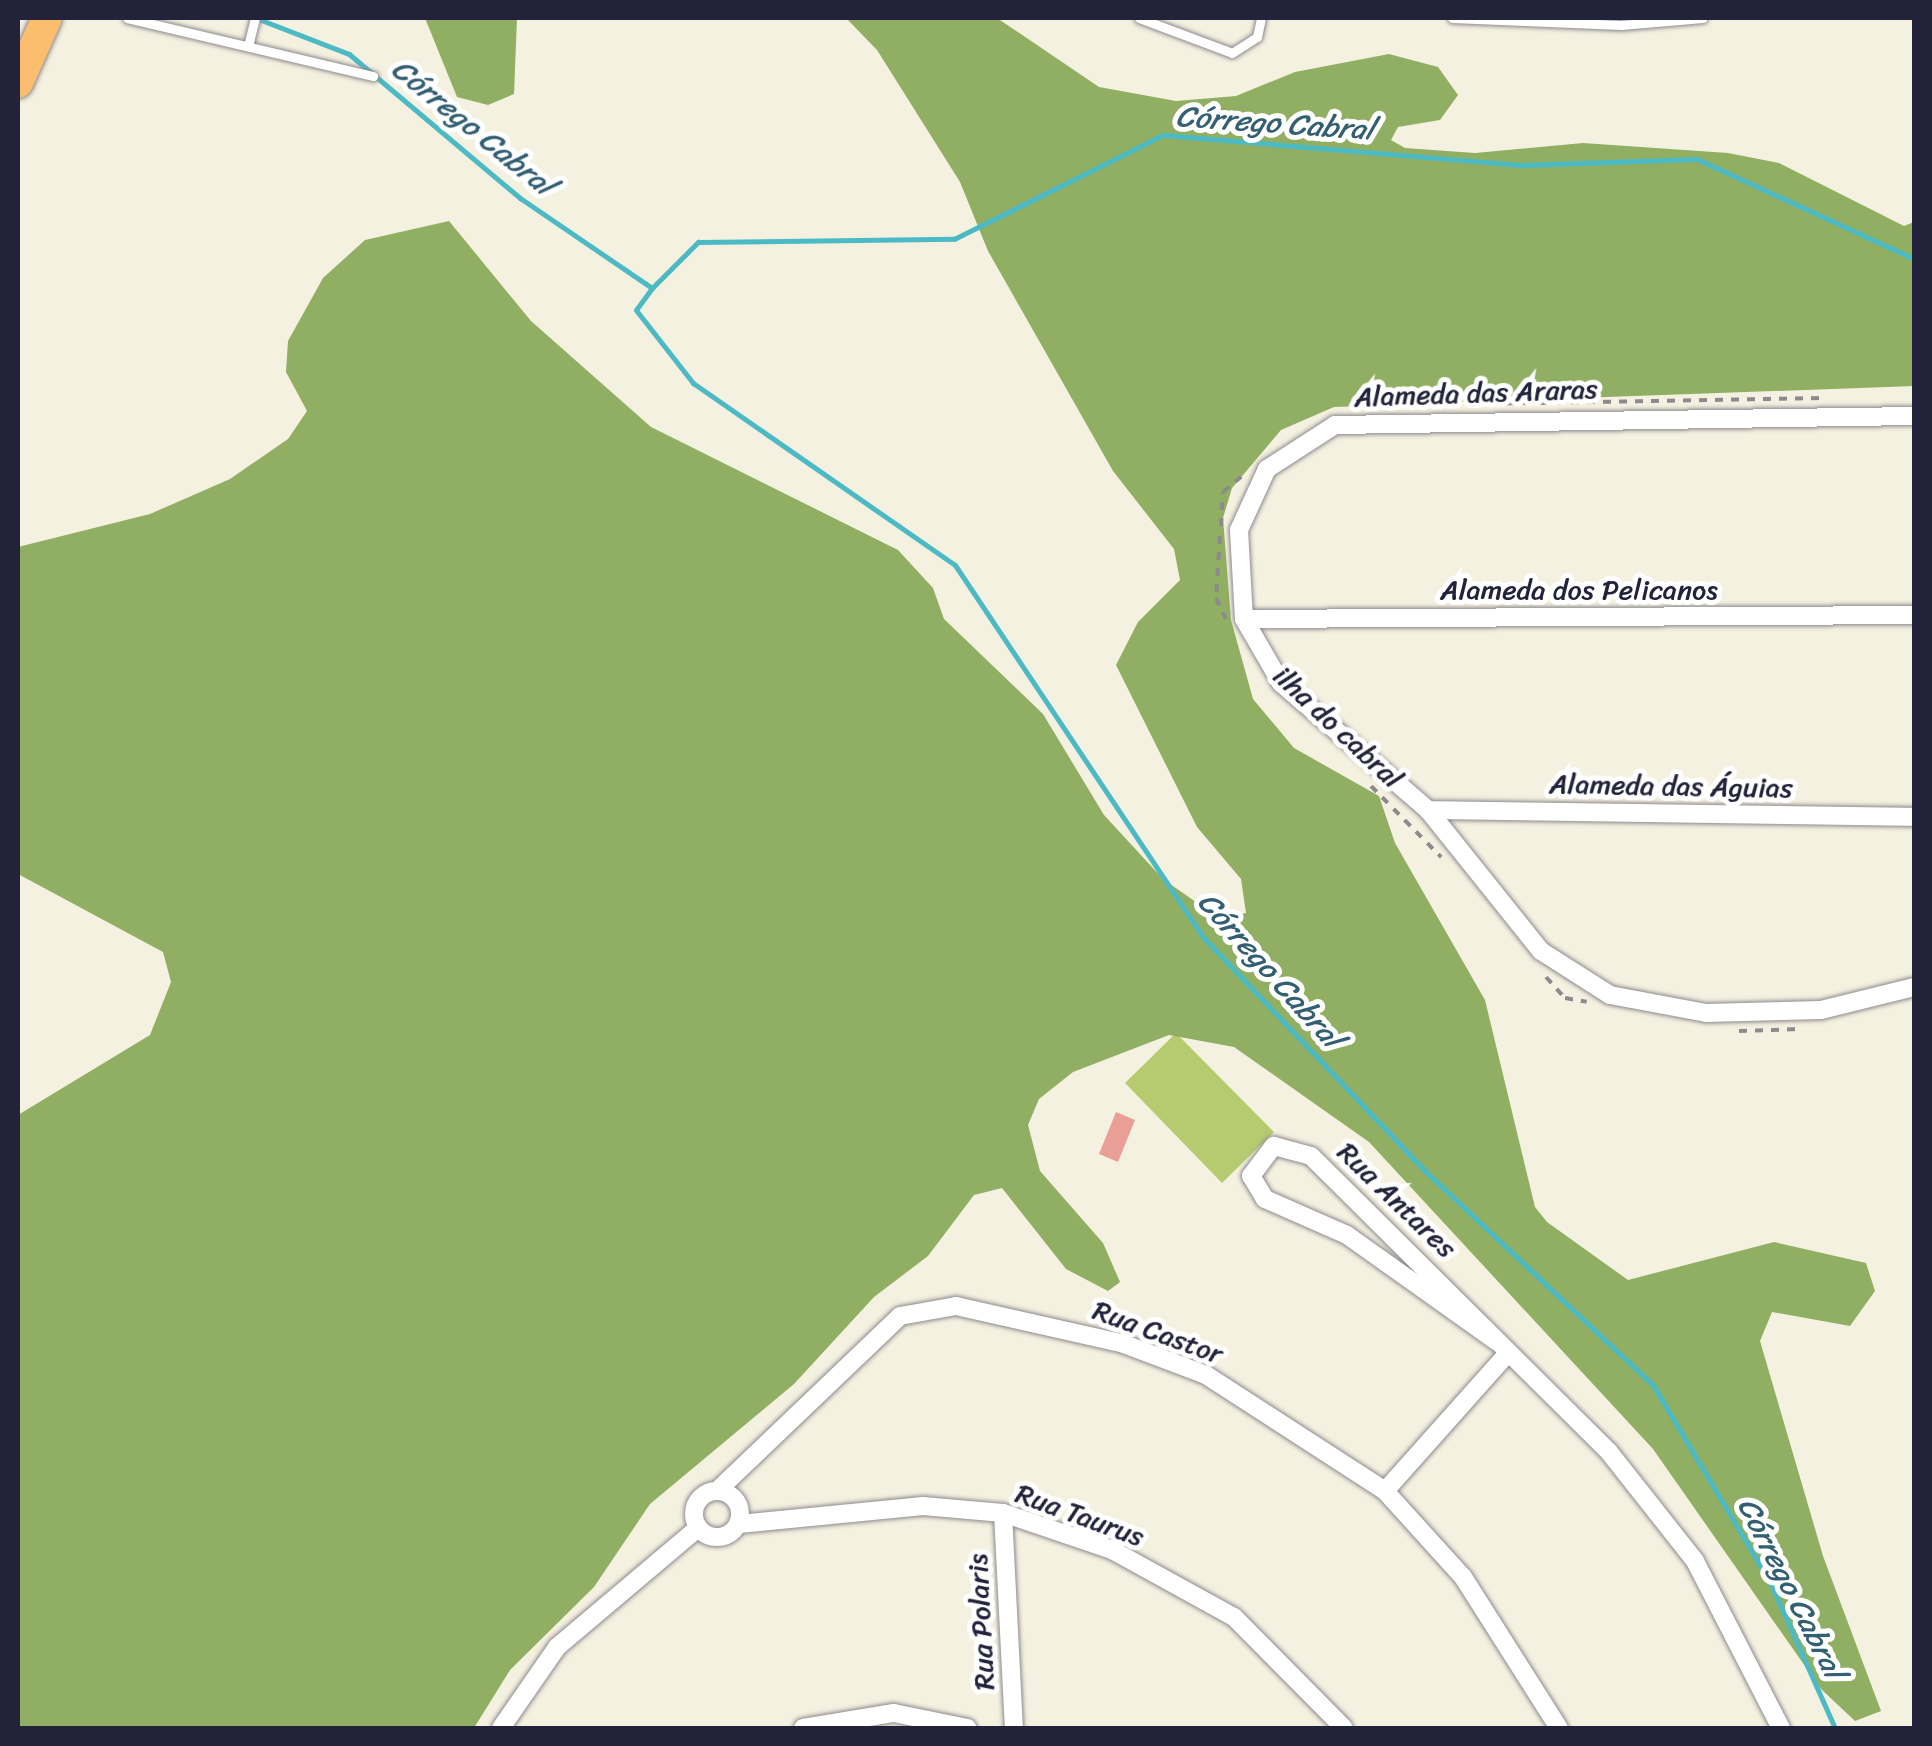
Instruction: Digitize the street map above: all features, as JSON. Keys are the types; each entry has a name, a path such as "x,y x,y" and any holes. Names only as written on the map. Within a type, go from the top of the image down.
{"main road":[{"path":"18,83 47,18"}],"street":[{"name":"Alameda das Araras","path":"1914,416 1335,425 1267,469 1240,530 1239,626 1281,683 1428,810 1542,951 1610,995 1706,1013 1821,1010 1914,987"},
{"name":"Alameda dos Pelicanos","path":"1239,626 1914,615"},
{"name":"Alameda das Águias","path":"1428,810 1914,817"},
{"name":"Rua Antares","path":"1502,1347 1347,1235 1265,1199 1251,1176 1274,1146 1311,1156 1609,1452 1694,1561 1782,1728"},
{"name":"Rua Castor","path":"717,1491 900,1316 956,1306 1124,1344 1206,1374 1385,1491 1464,1577 1560,1728"},
{"path":"1385,1491 1502,1347"},
{"path":"717,1491 739,1506 738,1524 720,1538 698,1528 696,1504 717,1491"},
{"name":"Rua Taurus","path":"738,1524 852,1508 1003,1513 1112,1550 1234,1617 1344,1728"},
{"name":"Rua Polaris","path":"1003,1513 1014,1728"},
{"path":"502,1728 556,1647 698,1528"},
{"path":"804,1728 894,1713 966,1728"}],"lane":[{"path":"127,18 373,76"},
{"path":"248,46 255,18"},
{"path":"1139,18 1232,52 1257,37 1261,18"},
{"path":"1452,18 1621,25 1703,18"}],"path":[{"path":"1465,404 1836,398"},
{"path":"1239,626 1216,598 1223,492 1252,467"},
{"name":"ilha do cabral","path":"1364,780 1448,864"},
{"path":"1539,968 1565,998 1602,1005"},
{"path":"1731,1030 1768,1036 1805,1028"}],"green space":[{"path":"425,18 517,18 514,94 488,105 457,97"},
{"path":"846,18 997,18 1099,87 1176,101 1236,96 1295,72 1389,54 1438,67 1458,95 1440,120 1398,127 1391,140 1405,148 1475,153 1583,143 1728,153 1779,163 1904,226 1914,222 1914,386 1334,407 1281,430 1232,488 1223,518 1231,620 1253,699 1294,748 1379,796 1395,843 1485,1000 1535,1207 1547,1222 1628,1280 1774,1242 1866,1263 1875,1291 1850,1326 1772,1312 1760,1341 1823,1556 1881,1711 1855,1721 1821,1689 1653,1449 1369,1142 1234,1047 1169,1035 1073,1072 1039,1099 1028,1125 1040,1171 1103,1243 1120,1282 1108,1291 1066,1269 1002,1188 974,1195 928,1256 874,1297 794,1384 650,1504 594,1587 510,1670 474,1728 18,1728 18,1115 150,1035 171,982 163,952 18,874 18,547 150,514 230,479 288,439 307,411 286,372 288,341 323,278 365,240 449,221 531,321 651,427 898,550 933,588 944,619 1043,714 1104,815 1163,879 1220,919 1246,913 1241,879 1197,827 1116,665 1138,622 1180,580 1174,549 1113,471 988,251 960,182 877,50"},
{"path":"1176,1033 1274,1132 1222,1183 1125,1083"}],"building":[{"path":"1116,1112 1135,1120 1118,1162 1099,1154"}],"waterway":[{"name":"Córrego Cabral","path":"256,18 349,54 520,198 652,288 636,310 693,383 955,565 1203,937 1425,1171 1653,1385 1769,1580 1835,1728"},
{"name":"Córrego Cabral","path":"653,287 698,242 954,239 1163,135 1522,165 1697,159 1914,259"}]}
